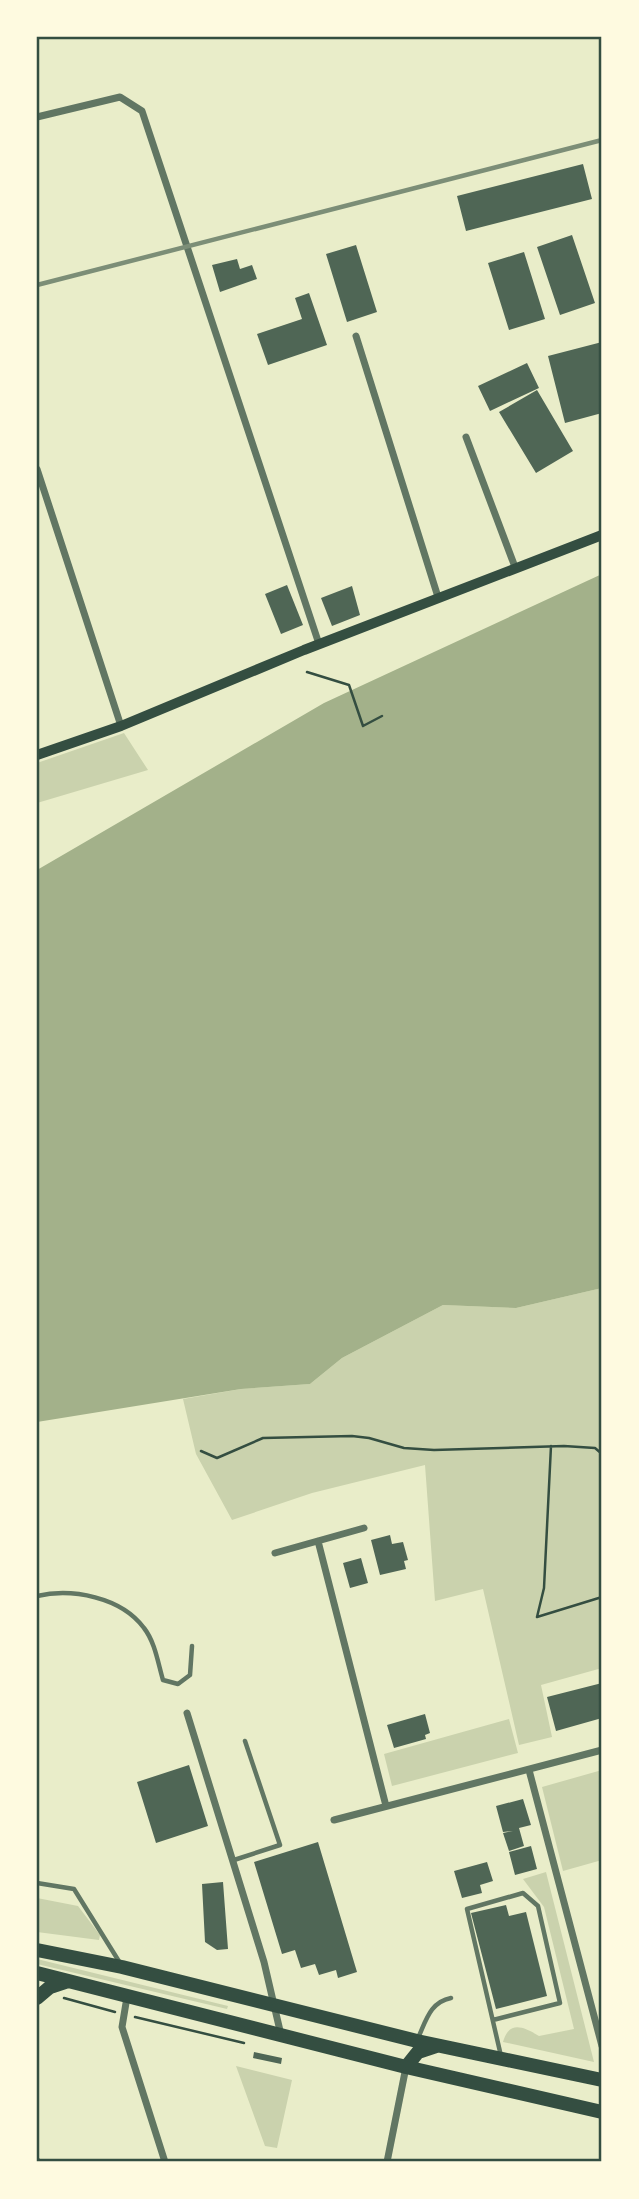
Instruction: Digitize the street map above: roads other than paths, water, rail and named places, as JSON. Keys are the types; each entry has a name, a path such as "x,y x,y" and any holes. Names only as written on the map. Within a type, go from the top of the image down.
{"highway":[{"path":"37,1950 122,1967 389,2035 602,2080"},
{"path":"37,1973 406,2067 602,2112"},
{"path":"37,1998 50,1987 68,1981"},
{"path":"389,2035 402,2050 406,2067"},
{"path":"406,2067 418,2052 437,2045"}],"main road":[{"path":"37,755 121,726 319,644 602,535"}],"street":[{"path":"37,117 120,97 142,111 319,644"},
{"path":"356,336 438,597"},
{"path":"466,437 515,567"},
{"path":"37,468 121,726"},
{"path":"275,1552 364,1528"},
{"path":"318,1541 386,1806"},
{"path":"187,1713 234,1860 282,2036"},
{"path":"334,1820 602,1750"},
{"path":"529,1770 602,2046"},
{"path":"127,1997 122,2027 165,2162"},
{"path":"387,2162 406,2067"}],"lane":[{"path":"37,1595 85,1595 132,1616 150,1638 163,1680 168,1682 178,1684 190,1675 192,1646"},
{"path":"234,1860 280,1845 246,1741"},
{"path":"37,1884 74,1889 122,1967"},
{"path":"494,2020 560,2003 538,1906 523,1893 467,1909 501,2060"},
{"path":"417,2041 432,2008 440,2001 451,1998"}],"railway":[{"path":"37,285 602,140"}]}
